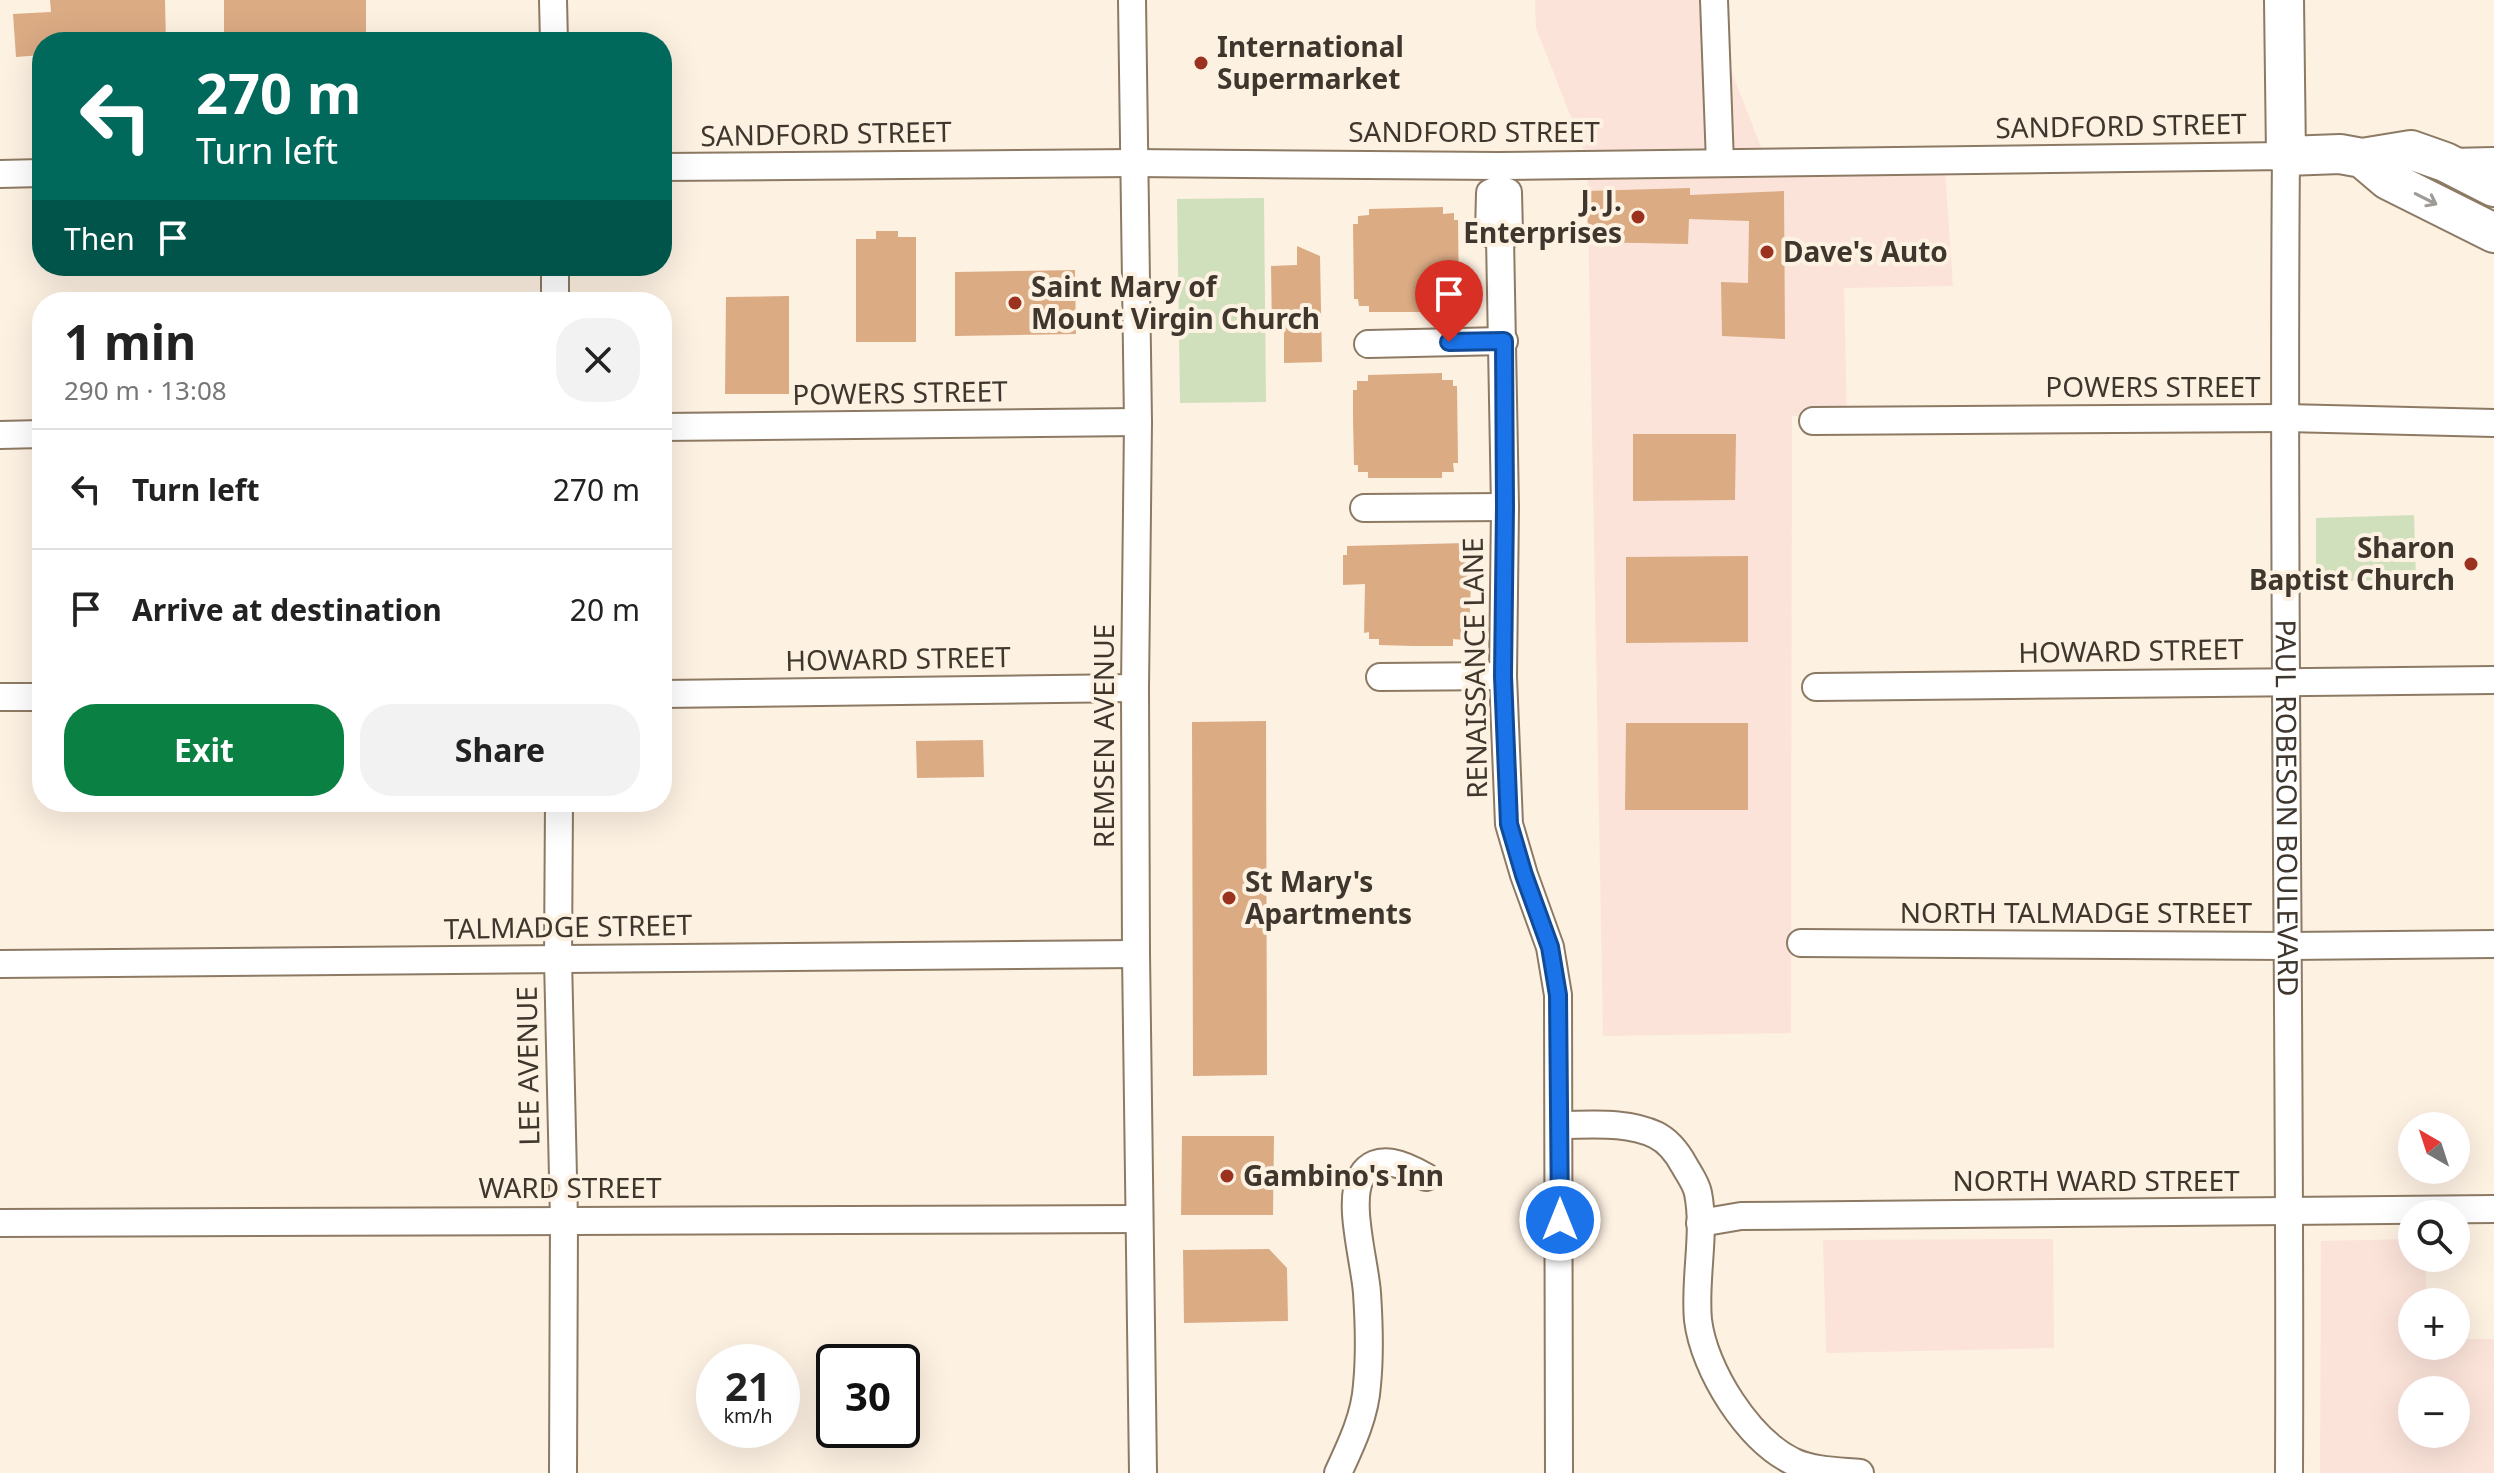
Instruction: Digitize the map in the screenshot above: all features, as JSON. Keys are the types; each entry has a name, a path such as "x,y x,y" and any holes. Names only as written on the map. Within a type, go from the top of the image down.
{"street":[{"path":"553,0 554,32"},
{"name":"REMSEN AVENUE","path":"1132,0 1138,422 1136,954 1143,1473"},
{"path":"1714,0 1720,163"},
{"name":"PAUL ROBESON BOULEVARD","path":"2284,0 2289,1473"},
{"path":"2286,156 2340,154 2362,158 2411,150 2445,162 2494,187"},
{"name":"SANDFORD STREET","path":"672,167 1133,163 1498,177 1720,163 2286,156"},
{"path":"2362,158 2388,180 2494,233"},
{"path":"2445,162 2494,161"},
{"path":"0,174 32,173"},
{"name":"RENAISSANCE LANE","path":"1498,177 1490,193 1489,233 1500,238 1504,341 1503,676 1509,824 1550,947 1558,995 1559,1473"},
{"path":"1368,344 1504,341"},
{"name":"POWERS STREET","path":"1813,421 2285,418 2494,423"},
{"name":"POWERS STREET","path":"672,427 1138,422"},
{"path":"0,435 32,434"},
{"path":"1364,508 1505,507"},
{"path":"1380,677 1503,676"},
{"name":"HOWARD STREET","path":"1816,687 2494,680"},
{"name":"HOWARD STREET","path":"672,694 1135,688"},
{"path":"0,697 32,697"},
{"name":"LEE AVENUE","path":"559,812 558,959 564,1220 563,1473"},
{"name":"NORTH TALMADGE STREET","path":"1801,943 2494,944"},
{"name":"TALMADGE STREET","path":"0,964 1136,954"},
{"path":"1560,1125 1632,1126 1658,1136 1679,1155 1698,1190 1698,1321 1708,1361 1731,1402 1762,1439 1794,1462 1829,1471 1860,1473"},
{"path":"1338,1473 1362,1413 1368,1381 1367,1294 1355,1204 1356,1186 1363,1173 1373,1165 1386,1162 1405,1164 1426,1177"},
{"name":"NORTH WARD STREET","path":"1700,1223 1741,1216 2494,1209"},
{"name":"WARD STREET","path":"0,1223 1139,1219"}],"shaded area":[{"path":"1535,0 1712,0 1712,22 1765,157 1944,155 1953,286 1844,288 1847,417 1792,416 1791,1033 1603,1036 1587,158 1536,28"},
{"path":"2053,1239 2054,1348 1826,1353 1823,1240"},
{"path":"2398,1239 2398,1272 2426,1272 2426,1288 2398,1288 2398,1360 2470,1360 2470,1339 2494,1339 2494,1473 2320,1473 2321,1241"}],"green space":[{"path":"1264,198 1266,402 1180,403 1177,199"},
{"path":"2414,515 2416,580 2316,581 2316,518"}],"building":[{"path":"50,0 165,0 166,32 32,32 32,56 16,57 13,14 51,12"},
{"path":"224,0 366,0 366,32 224,32"},
{"path":"1690,188 1690,195 1784,191 1785,339 1722,336 1721,282 1748,283 1749,221 1689,219 1688,244 1588,242 1587,191"},
{"path":"1443,207 1443,214 1454,213 1454,220 1458,220 1459,297 1454,297 1454,306 1443,306 1443,312 1369,312 1369,306 1359,306 1358,299 1354,299 1353,224 1358,224 1358,216 1369,215 1369,209"},
{"path":"876,231 898,231 898,237 916,237 916,342 856,342 856,239 876,239"},
{"path":"1297,246 1320,256 1322,362 1284,363 1284,332 1272,332 1271,266 1297,265"},
{"name":"Saint Mary of Mount Virgin Church","path":"1075,270 1076,334 955,336 955,272"},
{"path":"789,296 789,394 725,394 726,297"},
{"path":"1442,373 1442,380 1453,380 1453,386 1457,386 1458,463 1453,463 1454,472 1442,472 1442,478 1368,478 1368,472 1358,472 1358,465 1354,465 1353,418 1353,390 1357,390 1357,381 1368,381 1368,375"},
{"path":"1633,434 1736,434 1735,500 1633,501"},
{"path":"1466,543 1466,552 1470,552 1471,582 1469,631 1464,631 1464,640 1453,639 1453,646 1413,646 1379,645 1379,639 1369,639 1369,632 1364,633 1365,584 1343,585 1343,555 1347,555 1347,546"},
{"path":"1748,556 1748,642 1626,643 1626,557"},
{"name":"St Mary's Apartments","path":"1266,721 1267,1075 1193,1076 1192,722"},
{"path":"1626,723 1748,723 1748,810 1625,810"},
{"path":"983,740 984,777 917,778 916,741"},
{"name":"Gambino's Inn","path":"1182,1136 1274,1136 1273,1215 1181,1215"},
{"path":"1269,1249 1287,1268 1288,1321 1184,1323 1183,1250"}],"place":[{"name":"International Supermarket","path":"1201,63"},
{"name":"J. J. Enterprises","path":"1638,217"},
{"name":"Dave's Auto","path":"1767,252"},
{"name":"Saint Mary of Mount Virgin Church","path":"1015,303"},
{"name":"Sharon Baptist Church","path":"2471,564"},
{"name":"St Mary's Apartments","path":"1229,898"},
{"name":"Gambino's Inn","path":"1227,1176"}],"route":[{"path":"1449,342 1504,341 1503,676 1509,824 1550,947 1558,995 1560,1220"}]}
